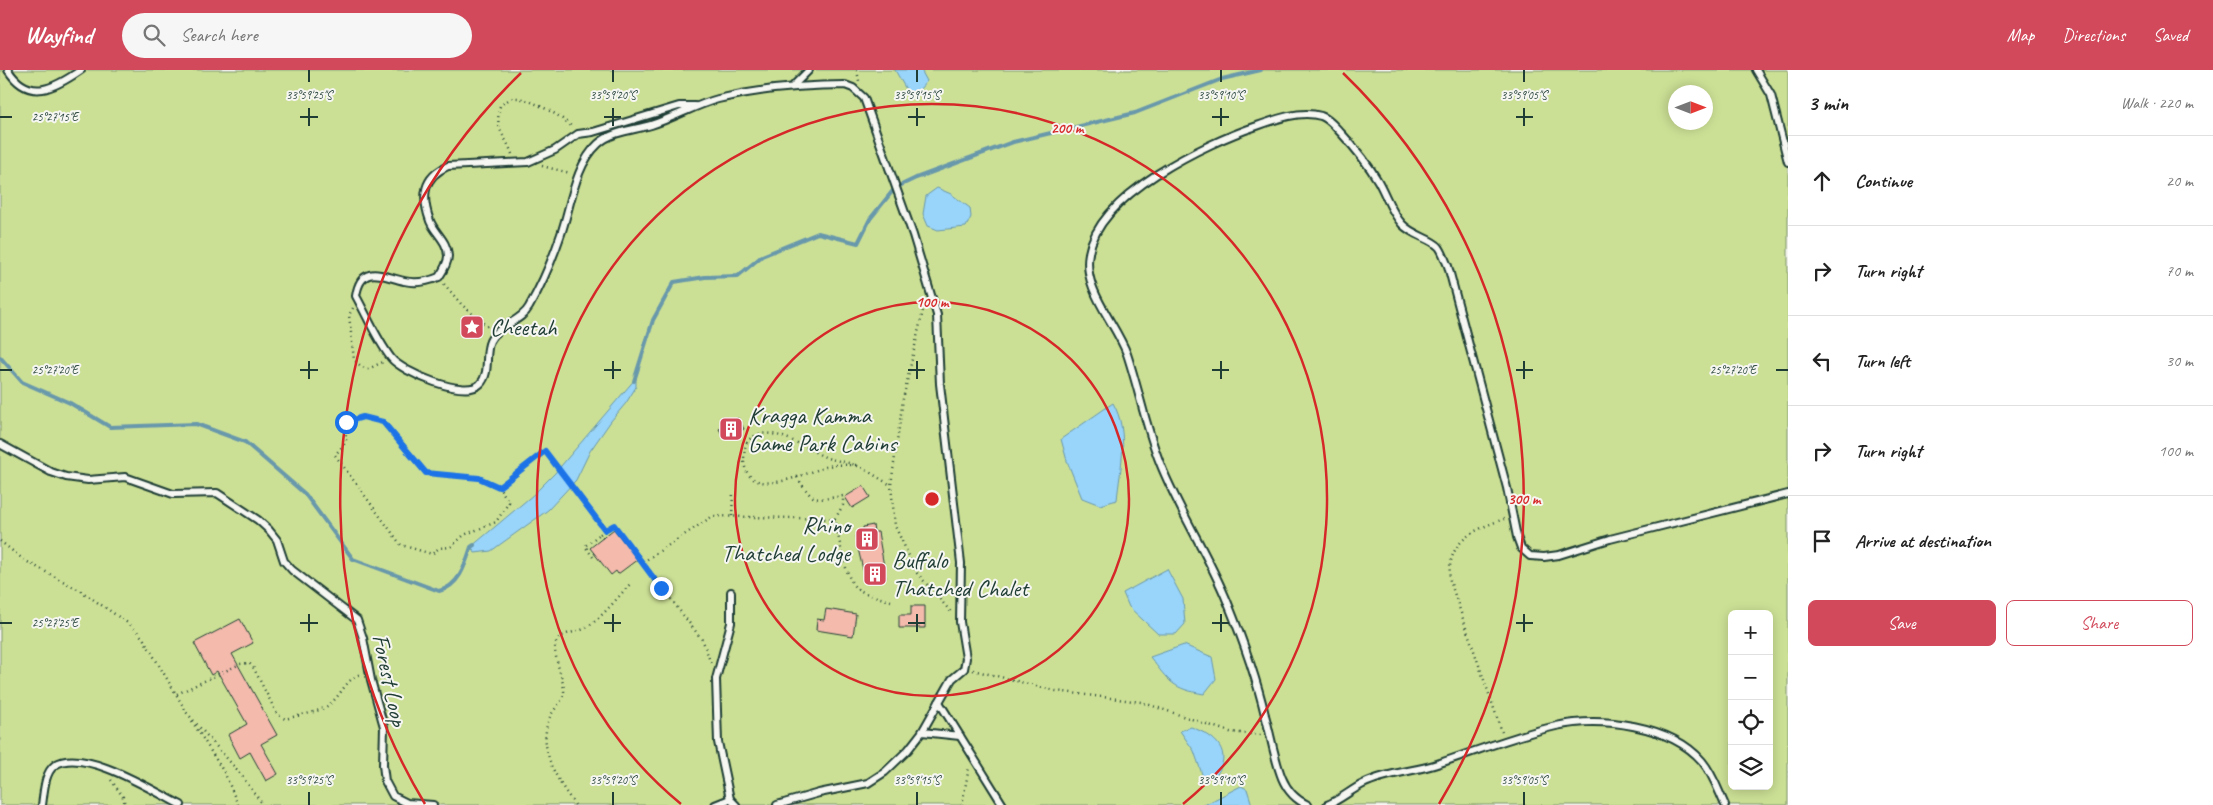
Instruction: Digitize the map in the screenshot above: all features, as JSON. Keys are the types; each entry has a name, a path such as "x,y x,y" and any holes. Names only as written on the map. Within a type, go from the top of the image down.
{"lane":[{"path":"8,70 20,85 36,90 48,89 61,84 80,70"},
{"path":"794,85 809,70"},
{"path":"1756,70 1771,95 1788,162"},
{"path":"695,106 679,106 593,132 578,134 555,150 528,162 448,166 436,171 426,187 426,200 430,222 443,241 448,255 446,265 439,277 428,282 416,282 379,273 370,274 357,288 356,296 392,360 401,368 447,387 464,390 475,388 485,376 487,348 495,333 528,309 554,253 579,176 598,144 613,135 681,115 695,106 718,99 794,85 846,85 853,88 864,98 913,235 937,315 940,384 961,562 960,622 965,642 966,658 964,669 952,679 922,732 908,750 885,772 868,783 819,793 777,805"},
{"path":"1308,805 1292,795 1282,780 1265,714 1242,638 1224,595 1160,464 1144,419 1126,352 1093,285 1088,257 1090,245 1106,218 1125,200 1174,163 1207,144 1279,118 1309,114 1321,116 1330,121 1368,166 1404,227 1418,237 1438,245 1448,266 1521,548 1530,556 1560,555 1610,539 1788,494"},
{"path":"593,132 598,144"},
{"name":"Forest Loop","path":"0,444 51,472 66,477 88,480 125,477 173,494 208,491 217,493 233,502 269,530 277,540 284,561 292,570 357,620 364,638 369,671 384,727 383,765 388,787 393,796 406,804 433,805"},
{"path":"732,592 731,623 716,679 718,742 730,799 736,805"},
{"path":"939,702 1003,805"},
{"path":"1327,805 1364,784 1382,777 1430,767 1505,741 1558,726 1581,723 1644,728 1685,745 1703,762 1714,780 1725,805"},
{"path":"922,732 960,736"},
{"path":"42,805 47,777 55,766 66,761 100,764 181,805"},
{"path":"715,805 730,799"}],"path":[{"path":"515,163 510,149 498,128 497,118 500,106 509,99 517,98 552,112 568,122 578,134"},
{"path":"528,162 579,176"},
{"path":"439,277 462,305 495,333"},
{"path":"356,296 349,315 354,360 368,370 392,360"},
{"path":"925,302 903,399 891,485 895,526 918,573 960,622"},
{"path":"363,417 383,422 426,473 479,478 499,487 508,502 496,522 464,535 451,547 439,548 432,554 401,545 335,455 346,442 346,422 363,417"},
{"path":"856,465 833,465 779,483 765,483 751,477 745,466 744,454 747,442 754,436 766,434 784,437 826,458 856,465 891,485"},
{"path":"499,487 545,451 605,530"},
{"path":"797,477 808,494 819,500 843,496 841,509 835,519 843,556 852,583 856,588 892,601"},
{"path":"732,516 733,492"},
{"path":"644,561 709,518 732,516 835,519"},
{"path":"1505,741 1453,590 1449,569 1454,551 1462,539 1475,530 1513,516"},
{"path":"593,557 585,546 614,525 632,550 644,561 703,641 716,679"},
{"path":"600,534 603,538"},
{"path":"0,541 24,560 81,591 132,626 143,638 224,774 238,805"},
{"path":"843,556 848,556"},
{"path":"575,805 552,769 547,750 547,731 550,718 564,697 563,680 554,646 557,640 565,634 587,627 632,583"},
{"path":"177,694 240,664 249,664 253,667 277,714 285,718 330,704 352,677 369,671"},
{"path":"964,669 1074,695 1141,702 1230,732 1270,736"},
{"path":"187,713 238,772 263,805"},
{"path":"962,805 972,756"},
{"path":"100,764 123,797 125,805"}],"green space":[{"path":"0,70 1788,70 1788,805 0,805"}],"water":[{"path":"895,70 921,70 927,81 919,90 908,93"},
{"path":"937,188 951,194 970,208 971,217 966,227 938,230 928,226 923,214 926,196"},
{"path":"636,378 636,387 590,451 576,480 548,510 491,551 475,553 471,547 534,494 555,473"},
{"path":"1113,403 1118,414 1123,438 1122,463 1117,500 1100,505 1082,498 1067,461 1061,439"},
{"path":"1167,569 1183,599 1185,624 1176,634 1158,634 1129,607 1123,593"},
{"path":"1184,645 1212,657 1216,679 1204,694 1185,690 1172,683 1150,657"},
{"path":"1191,727 1208,735 1220,746 1223,760 1215,777 1203,777 1194,751 1180,731"},
{"path":"1241,786 1247,789 1252,805 1204,805"}],"building":[{"name":"Kragga Kamma Game Park Cabins","path":"738,418 744,429 725,439 719,429"},
{"path":"863,486 870,497 852,508 845,497"},
{"path":"873,525 874,532 878,532 886,578 866,582 855,536 864,534 863,527"},
{"path":"614,529 638,559 618,574 616,571 611,575 590,548"},
{"path":"911,606 925,606 925,628 899,628 899,615 911,615"},
{"path":"826,609 856,614 853,636 816,630 817,619 824,620"},
{"path":"240,619 253,643 232,654 277,735 261,744 278,774 266,781 250,752 240,758 228,735 247,724 217,671 211,675 194,643"}],"waterway":[{"path":"634,381 653,320 674,282 705,277 738,276 762,256 818,233 858,243 870,219 895,188 916,178 1013,142 1135,113 1222,79 1261,70"},
{"path":"0,357 22,382 70,403 110,427 196,424 245,442 305,494 353,559 439,591 452,585 456,580 464,568 471,547 474,545"}],"place":[{"name":"Cheetah","path":"472,327"},
{"name":"Kragga Kamma Game Park Cabins","path":"731,429"},
{"name":"Rhino Thatched Lodge","path":"867,539"},
{"name":"Buffalo Thatched Chalet","path":"875,574"}],"route":[{"path":"346,422 363,417 383,422 426,473 479,478 499,487 545,451 605,530 614,525 661,588"}]}
